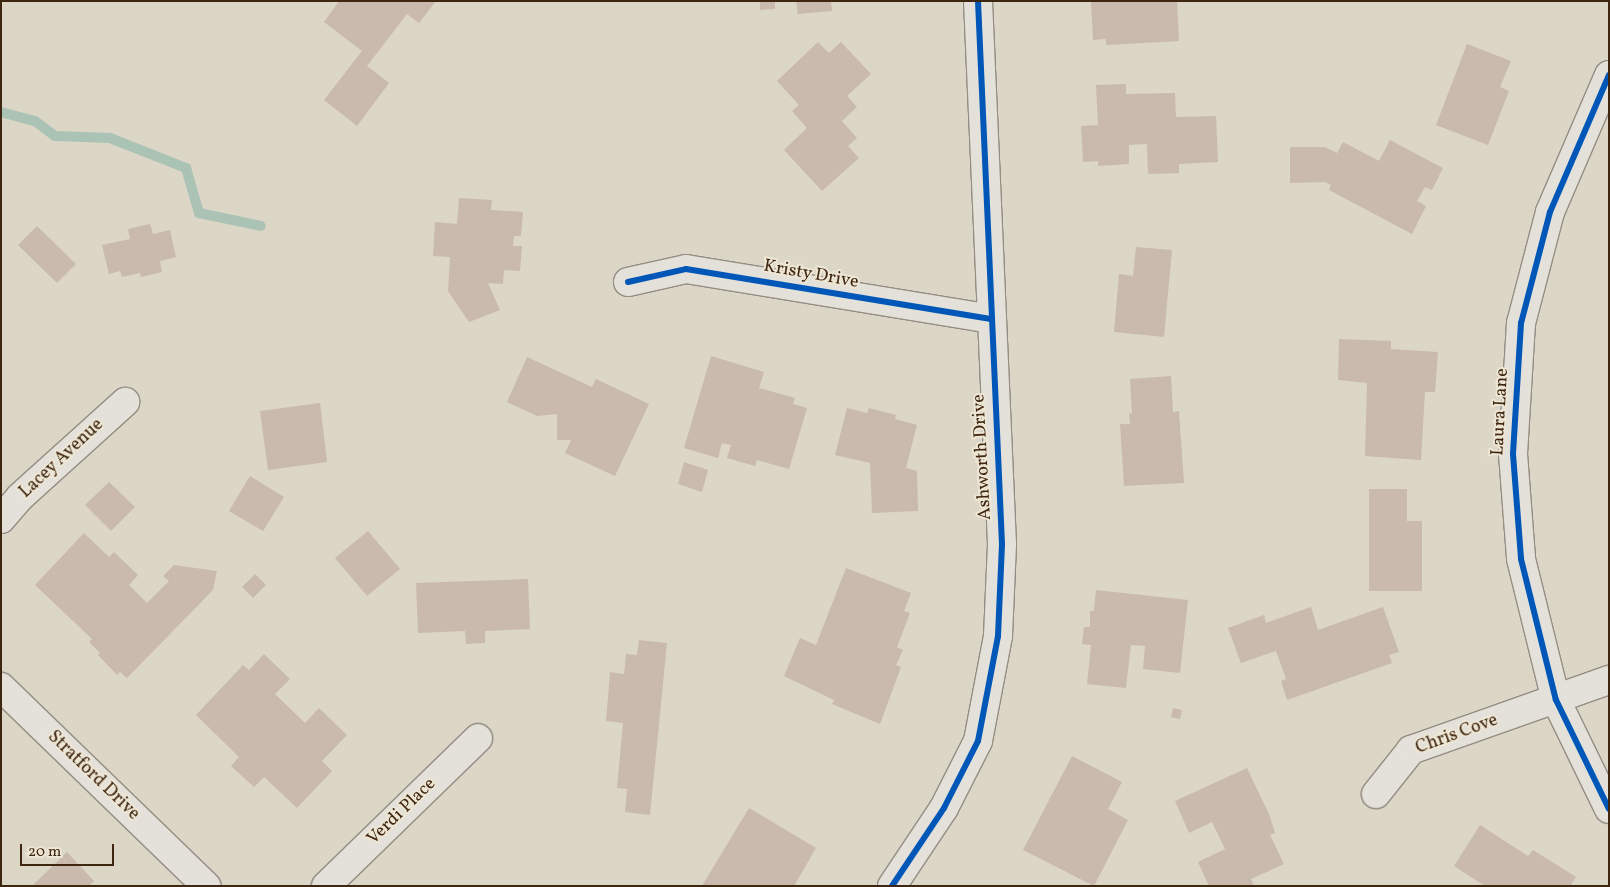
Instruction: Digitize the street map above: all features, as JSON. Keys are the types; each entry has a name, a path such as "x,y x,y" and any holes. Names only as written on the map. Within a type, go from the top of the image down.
{"street":[{"name":"Ashworth Drive","path":"892,886 944,808 978,741 998,636 1002,544 990,319 978,1"},
{"name":"Laura Lane","path":"1609,74 1550,212 1521,323 1513,454 1522,559 1556,700 1609,809"},
{"name":"Kristy Drive","path":"628,282 686,269 990,319"},
{"name":"Lacey Avenue","path":"1,519 20,497 125,402"},
{"name":"Chris Cove","path":"1376,794 1411,750 1609,680"},
{"name":"Stratford Drive","path":"1,687 206,886"},
{"name":"Verdi Place","path":"326,886 478,738"}],"building":[{"path":"339,1 436,1 419,23 407,14 367,66 389,83 357,126 324,100 362,51 324,22"},
{"path":"760,1 775,1 775,9 760,10"},
{"path":"796,1 831,1 832,11 798,14"},
{"path":"1091,1 1177,1 1179,41 1106,45 1106,39 1093,40"},
{"path":"818,42 829,53 841,42 871,74 847,96 857,107 842,121 857,138 848,146 859,158 822,191 784,150 807,128 792,111 799,105 777,81"},
{"path":"1467,44 1511,61 1500,87 1509,91 1488,145 1436,125"},
{"path":"1126,84 1126,94 1175,93 1176,117 1216,116 1218,162 1179,164 1179,173 1148,174 1147,144 1129,145 1129,164 1098,166 1098,161 1083,162 1081,126 1098,125 1096,85"},
{"path":"1390,140 1443,168 1432,190 1425,187 1417,201 1426,206 1412,234 1329,190 1331,185 1325,182 1290,183 1290,147 1325,147 1337,153 1343,142 1379,161"},
{"path":"459,198 492,200 491,210 523,212 521,236 514,236 513,246 522,246 520,271 504,270 503,284 488,283 500,310 469,322 448,291 450,257 433,256 435,222 457,224"},
{"path":"150,224 153,234 170,230 176,257 160,261 162,272 141,277 140,273 122,277 120,271 109,274 102,245 130,239 128,229"},
{"path":"37,226 76,264 57,283 18,245"},
{"path":"1136,247 1172,250 1164,337 1114,332 1119,274 1133,276"},
{"path":"1339,339 1391,341 1391,349 1438,352 1435,392 1425,392 1421,460 1365,456 1367,383 1338,380"},
{"path":"711,356 764,372 759,388 795,398 793,404 807,408 789,469 757,460 755,466 727,458 731,445 722,443 718,458 684,448"},
{"path":"527,357 592,387 596,379 649,404 615,476 565,453 571,440 557,440 557,414 537,416 507,402"},
{"path":"1171,376 1173,412 1179,411 1184,483 1124,486 1120,424 1130,424 1129,414 1132,413 1130,379"},
{"path":"320,403 327,462 268,470 260,411"},
{"path":"847,408 867,413 869,408 896,415 895,419 917,425 906,468 917,471 918,511 872,513 870,463 835,455"},
{"path":"684,462 708,470 702,492 678,484"},
{"path":"250,476 284,497 263,531 229,511"},
{"path":"109,482 135,507 111,531 85,505"},
{"path":"1369,489 1407,489 1407,521 1422,521 1422,591 1369,591"},
{"path":"368,531 400,569 367,596 335,558"},
{"path":"84,533 109,557 114,552 138,575 129,585 147,603 169,581 163,576 174,565 217,571 213,590 127,678 120,672 117,675 98,655 100,653 89,642 92,639 35,585"},
{"path":"846,568 911,593 904,611 910,613 897,647 903,650 896,665 901,667 880,724 832,704 834,700 784,676 800,638 816,645"},
{"path":"255,574 266,585 253,598 242,587"},
{"path":"528,579 530,629 485,631 485,643 466,644 465,631 418,633 416,583"},
{"path":"1096,590 1188,600 1180,673 1143,669 1145,646 1131,645 1126,688 1087,684 1091,645 1082,644 1084,627 1090,627 1090,611 1094,611"},
{"path":"1311,607 1318,630 1383,607 1399,652 1389,655 1392,663 1287,700 1281,681 1286,679 1276,651 1241,663 1228,628 1264,615 1266,623"},
{"path":"639,640 667,643 650,815 625,812 627,789 617,788 623,723 606,721 610,672 624,674 626,654 637,655"},
{"path":"264,654 290,679 275,694 305,723 319,708 347,735 322,761 332,771 297,808 264,777 254,787 231,766 239,757 196,715 243,665 249,670"},
{"path":"1173,708 1182,710 1180,719 1171,717"},
{"path":"1072,756 1122,782 1108,809 1128,820 1094,886 1023,850"},
{"path":"1247,768 1269,814 1275,833 1270,835 1284,864 1251,879 1254,886 1209,886 1198,862 1225,849 1212,822 1189,833 1175,801"},
{"path":"749,808 816,848 794,886 702,886"},
{"path":"1480,825 1528,856 1533,850 1576,877 1570,886 1485,886 1454,866"},
{"path":"67,852 94,881 89,886 32,886"}],"waterway":[{"path":"1,112 35,121 55,136 110,138 186,168 199,213 261,226"}],"cycle path":[{"path":"892,886 944,808 978,741 998,636 1002,544 978,1"},
{"path":"1609,75 1550,212 1521,323 1513,454 1521,559 1556,700 1609,809"},
{"path":"628,282 686,269 991,319"}]}
